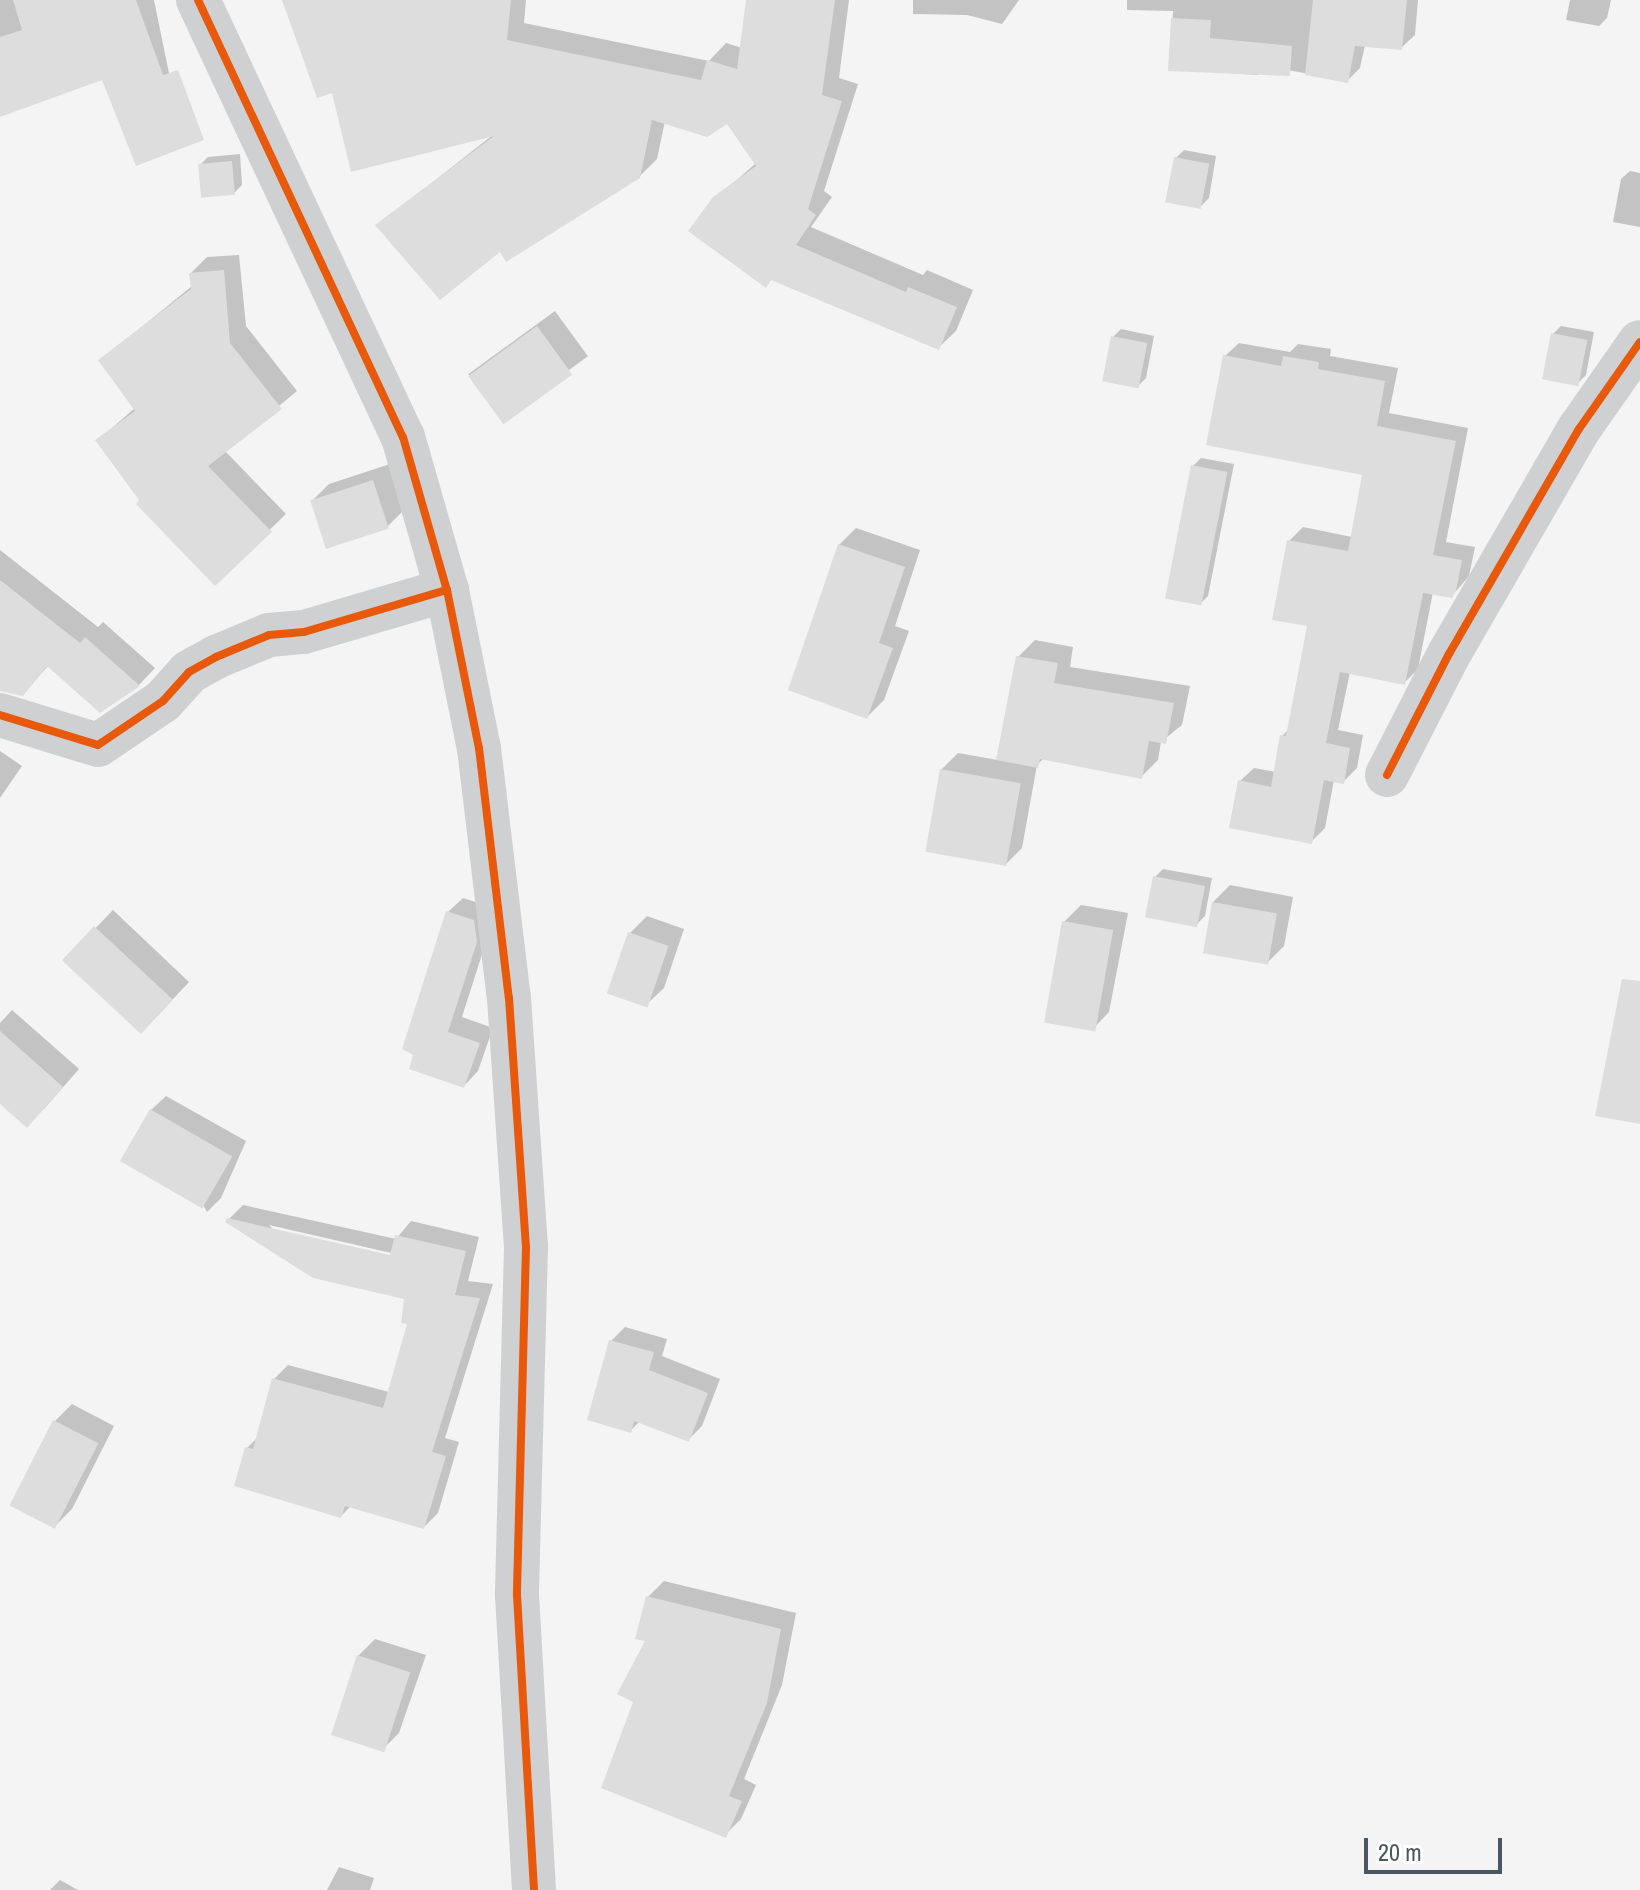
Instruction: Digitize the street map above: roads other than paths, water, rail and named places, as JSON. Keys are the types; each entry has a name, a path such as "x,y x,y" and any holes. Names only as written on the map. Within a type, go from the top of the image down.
{"street":[{"path":"198,0 403,437 447,590 483,779 509,998 525,1232 517,1595 534,1890"},
{"path":"1387,775 1449,654 1579,429 1640,342"},
{"path":"0,715 98,745 163,701 189,672 216,657 269,635 304,632 447,590"}]}
